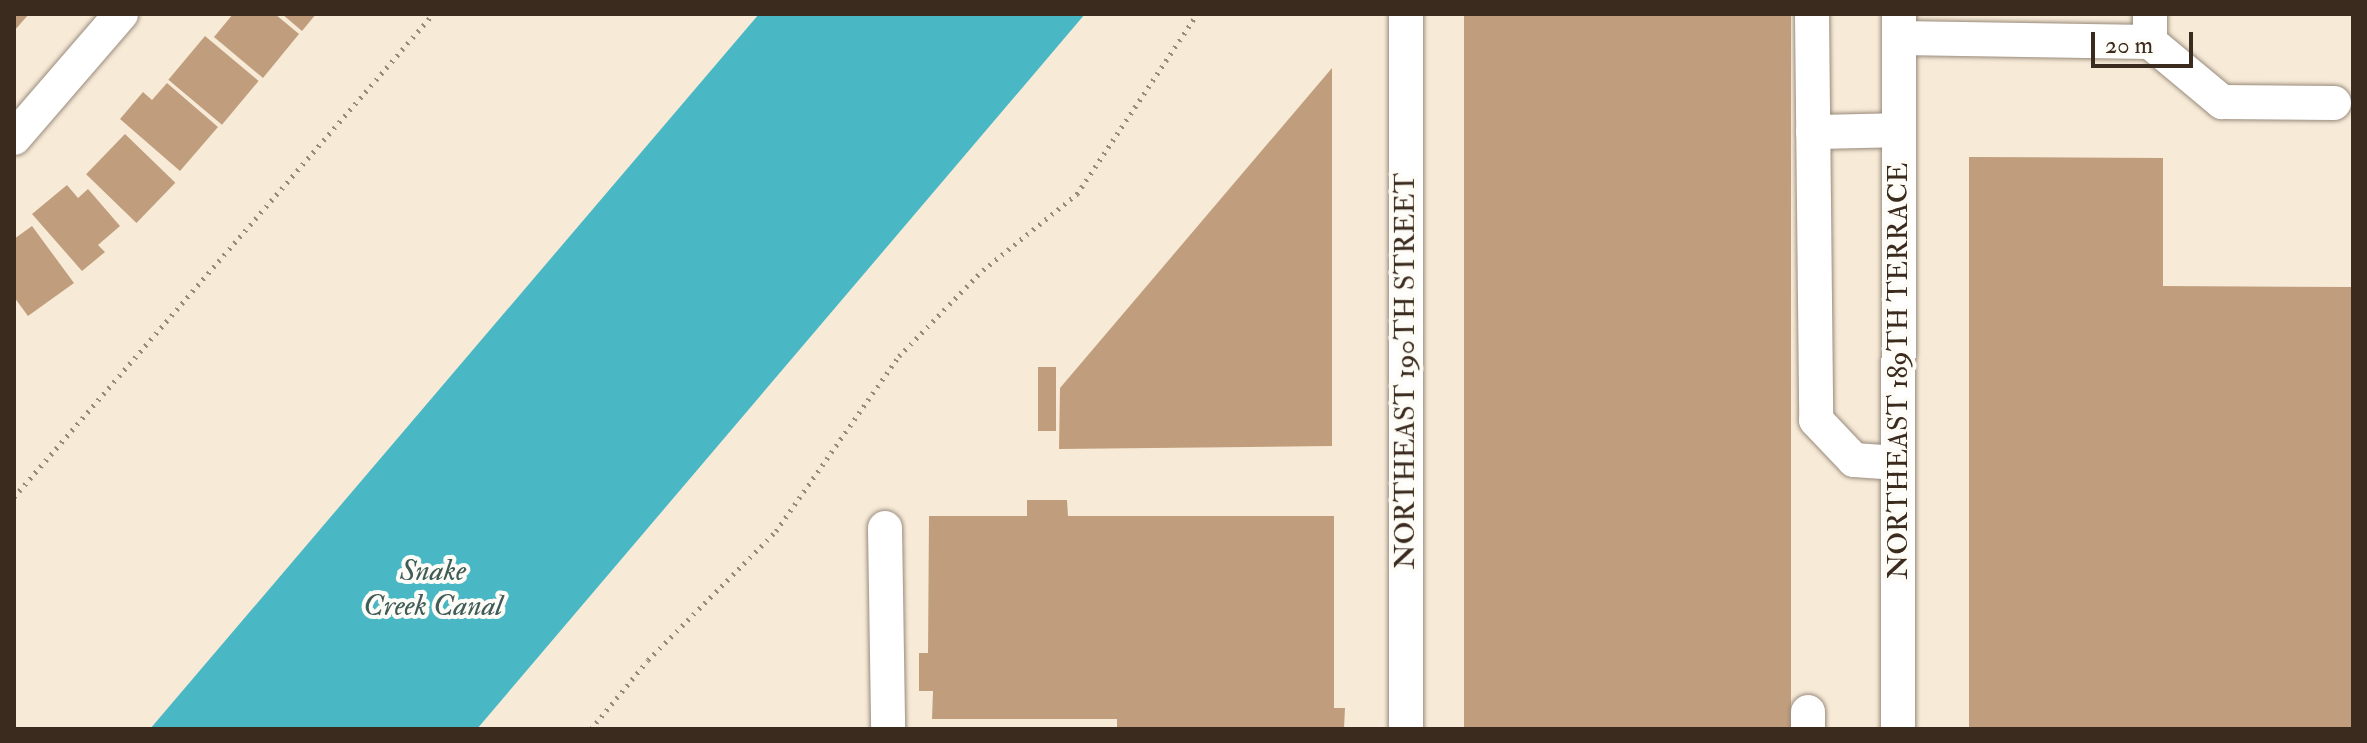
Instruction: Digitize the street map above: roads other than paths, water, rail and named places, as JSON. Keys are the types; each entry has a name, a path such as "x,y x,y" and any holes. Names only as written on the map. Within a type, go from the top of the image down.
{"street":[{"path":"14,138 121,14"},
{"name":"NORTHEAST 190TH STREET","path":"1406,14 1406,729"},
{"path":"1812,14 1816,420 1854,460 1898,463"},
{"path":"1899,26 2150,28 2222,102 2334,103"},
{"name":"NORTHEAST 189TH TERRACE","path":"1898,729 1899,26"},
{"path":"1813,132 1899,130"},
{"path":"885,528 888,729"}],"water":[{"name":"Snake Creek Canal","path":"759,14 1085,14 477,729 150,729"}]}
